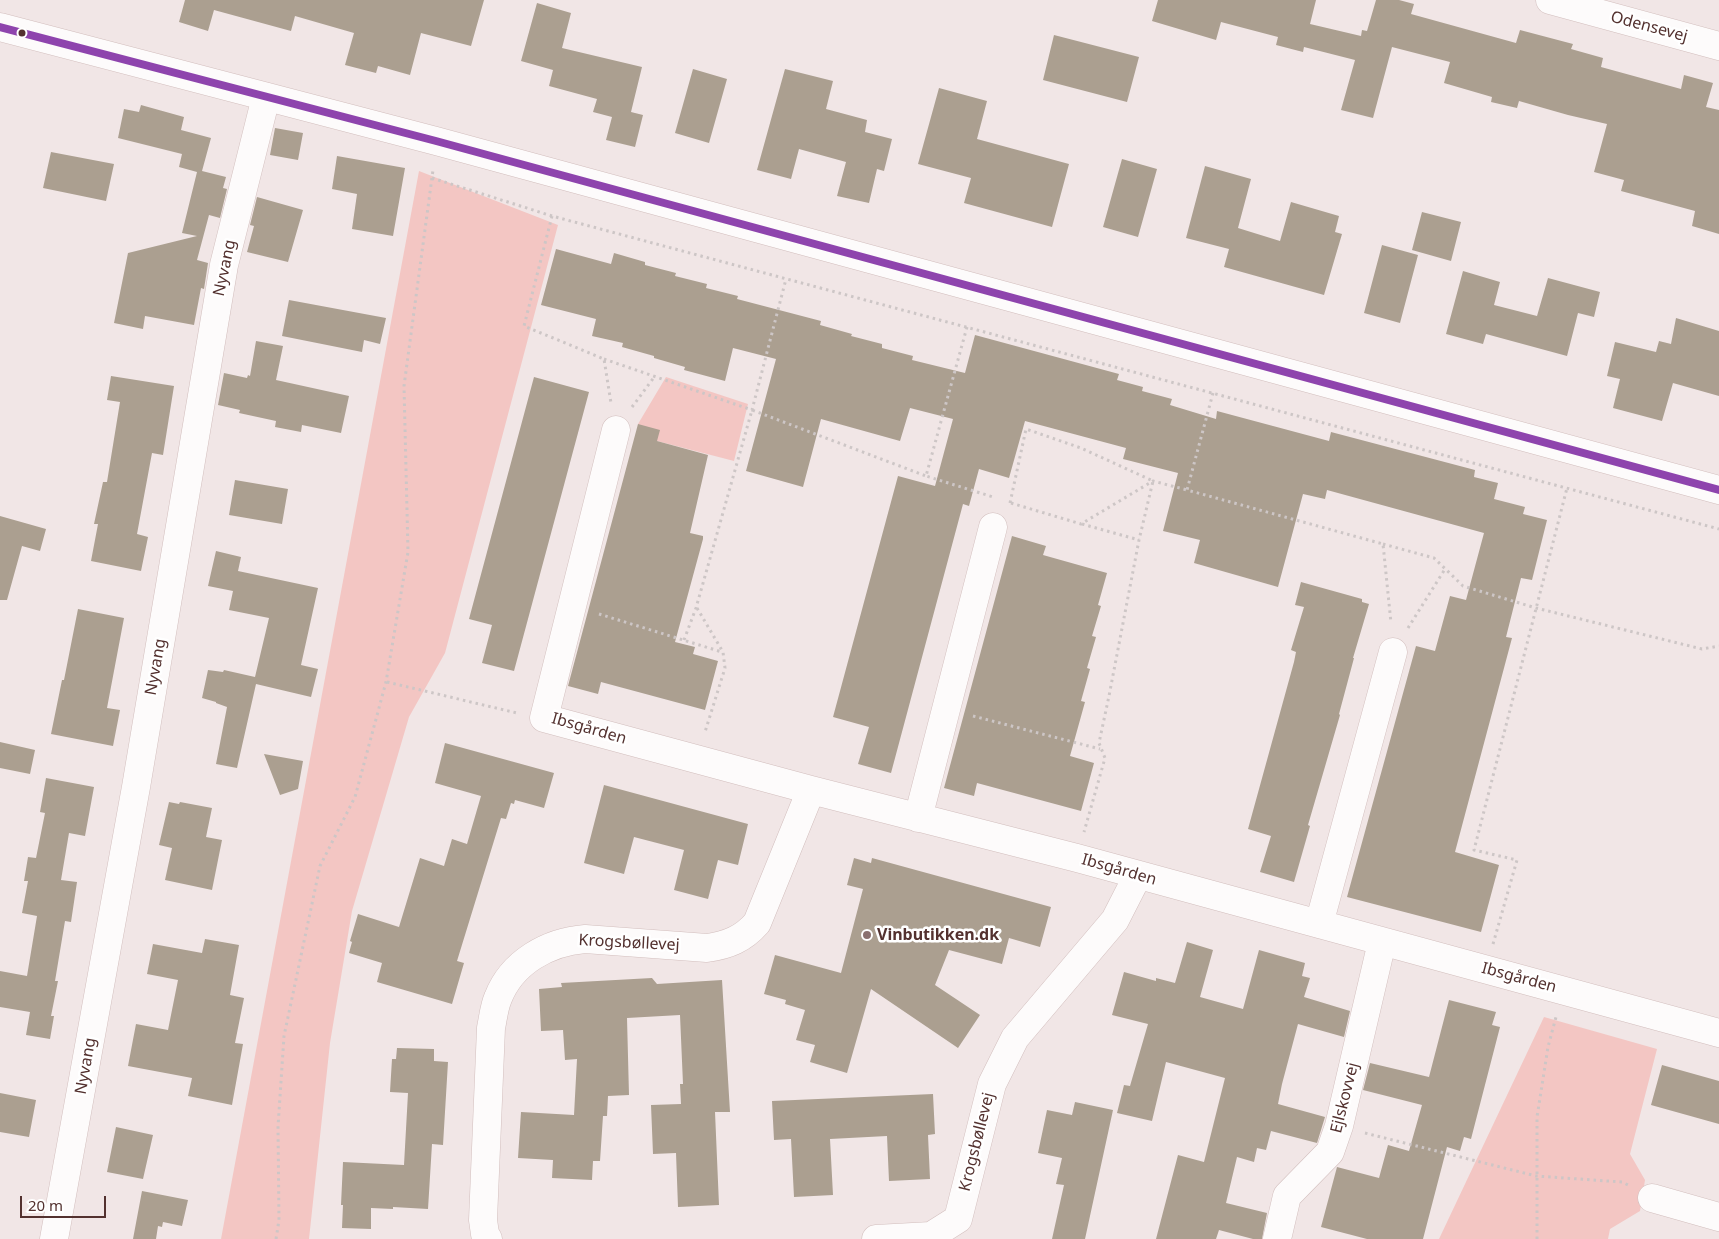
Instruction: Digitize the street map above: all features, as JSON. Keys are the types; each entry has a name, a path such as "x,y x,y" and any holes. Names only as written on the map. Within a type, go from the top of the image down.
{"street":[{"name":"Odensevej","path":"1550,0 1719,46"},
{"path":"0,27 436,142 1719,490"},
{"name":"Nyvang","path":"54,1239 135,796 224,265 266,97"},
{"name":"Ibsgården","path":"616,430 544,718 811,790 1077,858 1719,1033"},
{"path":"918,818 993,527"},
{"path":"1319,924 1394,652"},
{"name":"Krogsbøllevej","path":"488,1239 485,1234 483,1220 491,1028 497,998 511,975 537,953 566,940 585,939 707,948 722,946 748,933 756,923 811,790"},
{"name":"Krogsbøllevej","path":"876,1239 931,1236 958,1219 992,1084 1014,1038 1115,920 1138,875"},
{"name":"Ejlskovvej","path":"1277,1239 1287,1196 1330,1152 1339,1126 1382,942"},
{"path":"1652,1198 1719,1217"}],"path":[{"path":"276,1239 279,1220 278,1127 284,1036 320,866 355,797 386,682 408,552 404,386 436,142"},
{"path":"432,178 552,216 1719,529"},
{"path":"552,216 524,326 604,359 752,410 926,476 994,498"},
{"path":"684,640 696,608 752,410 786,279"},
{"path":"926,476 967,327"},
{"path":"604,359 616,430"},
{"path":"616,430 656,376"},
{"path":"1187,490 1213,393"},
{"path":"1010,503 1026,429 1082,448 1154,481 1434,558 1463,586 1536,608 1702,649 1719,646"},
{"path":"1081,524 1154,481"},
{"path":"1077,858 1104,758 1099,743 1110,696 1139,540 1154,481"},
{"path":"1486,969 1517,860 1474,850 1567,488"},
{"path":"1002,500 1139,540"},
{"path":"1383,544 1394,652"},
{"path":"1394,652 1445,569"},
{"path":"572,605 722,652"},
{"path":"696,608 722,652 725,668 697,759"},
{"path":"386,682 544,718"},
{"path":"946,710 1101,749"},
{"path":"1537,1239 1537,1117 1548,1047 1563,990"},
{"path":"1339,1126 1536,1176 1622,1182 1652,1198"}],"shaded area":[{"path":"419,171 558,225 445,653 409,717 352,911 330,1043 309,1239 221,1239"},
{"path":"666,377 748,404 734,461 657,441 638,424"},
{"path":"1544,1017 1657,1049 1630,1154 1645,1180 1640,1211 1610,1229 1608,1239 1439,1239"}],"building":[{"path":"185,0 484,0 471,46 421,33 410,75 378,66 376,73 345,65 354,33 295,16 291,31 214,10 208,31 179,22"},
{"path":"1158,0 1316,0 1310,24 1361,36 1362,30 1367,31 1376,0 1399,0 1414,4 1411,14 1516,43 1520,30 1573,44 1571,49 1603,58 1601,67 1681,89 1684,75 1713,83 1706,107 1719,110 1719,234 1692,226 1695,211 1621,191 1624,180 1594,172 1607,124 1519,101 1517,108 1491,102 1492,97 1444,83 1450,62 1392,47 1373,118 1341,110 1355,60 1304,47 1303,52 1276,45 1278,37 1221,22 1216,40 1152,21"},
{"path":"537,3 571,13 562,48 642,67 631,112 643,115 635,147 606,140 612,117 593,112 597,99 549,86 553,70 521,61"},
{"path":"1054,35 1139,57 1127,102 1043,80"},
{"path":"693,69 727,79 709,143 675,133"},
{"path":"785,69 833,81 826,109 867,120 865,132 892,139 884,171 877,169 869,203 837,196 846,162 799,149 791,179 757,170"},
{"path":"939,88 987,101 977,139 1069,164 1052,227 964,203 971,178 918,164"},
{"path":"141,105 184,117 181,130 211,138 202,171 226,177 223,188 227,189 220,218 209,215 197,260 208,263 204,289 201,288 194,325 145,316 143,329 114,323 128,253 197,236 182,233 197,172 179,167 182,154 118,138 124,109 139,112"},
{"path":"275,128 303,133 298,160 270,155"},
{"path":"51,152 114,164 106,201 43,188"},
{"path":"337,156 405,168 393,236 352,229 357,194 332,189"},
{"path":"1122,159 1157,169 1138,237 1103,227"},
{"path":"1205,166 1251,179 1238,228 1280,241 1291,202 1339,216 1335,232 1342,234 1324,295 1224,267 1229,249 1186,238"},
{"path":"257,197 303,210 288,262 247,252 254,226 250,225"},
{"path":"1422,212 1461,222 1451,261 1412,250"},
{"path":"1382,245 1418,255 1400,323 1364,313"},
{"path":"556,249 611,264 614,253 645,262 645,265 676,273 675,276 707,284 706,288 738,296 737,299 821,321 820,325 882,344 882,348 913,356 912,360 965,373 975,335 1119,374 1117,380 1143,387 1142,391 1172,399 1170,405 1216,419 1217,411 1329,441 1331,432 1475,470 1474,477 1498,483 1494,499 1525,507 1523,514 1547,520 1532,580 1521,578 1506,637 1512,638 1455,852 1499,865 1481,932 1347,897 1416,646 1435,651 1450,596 1466,600 1484,533 1327,490 1325,499 1303,494 1278,587 1194,563 1200,540 1163,531 1178,473 1123,459 1126,448 1025,421 1009,478 979,469 969,506 963,504 891,773 858,764 869,727 833,717 898,476 935,486 953,419 910,408 900,441 821,419 803,487 746,471 776,359 733,348 725,381 684,370 685,367 622,347 623,343 592,336 596,319 541,305"},
{"path":"1463,271 1500,282 1494,305 1537,316 1548,278 1600,292 1594,317 1578,313 1567,356 1486,334 1483,344 1446,334"},
{"path":"289,300 386,318 380,344 364,340 362,352 282,336"},
{"path":"1676,318 1719,331 1719,396 1673,383 1662,421 1613,408 1620,379 1607,376 1615,342 1656,352 1659,341 1671,344"},
{"path":"256,341 283,346 276,380 349,396 341,433 302,425 301,432 275,427 276,421 239,413 240,410 218,405 224,373 247,378 248,375 250,376"},
{"path":"111,376 174,386 163,455 152,453 137,534 148,537 141,571 91,561 98,524 94,524 103,482 107,482 120,402 107,400"},
{"path":"534,377 589,392 514,671 482,663 492,625 469,619"},
{"path":"638,424 660,430 657,441 708,455 690,533 703,536 703,539 675,642 695,647 693,654 718,661 705,710 601,682 598,694 568,686"},
{"path":"235,480 288,489 282,524 229,515"},
{"path":"0,516 46,529 40,551 22,546 7,600 0,600"},
{"path":"1012,536 1046,546 1043,555 1107,573 1098,605 1101,606 1092,636 1096,637 1087,668 1090,669 1081,701 1085,702 1070,756 1094,763 1081,811 977,783 974,796 944,788"},
{"path":"216,551 241,557 238,571 318,588 301,665 318,669 311,697 256,684 237,768 216,764 227,707 202,698 208,670 223,672 224,670 255,677 269,618 229,610 233,591 208,586"},
{"path":"1301,582 1362,599 1362,602 1369,604 1294,882 1260,872 1271,836 1248,829 1294,662 1296,652 1291,650 1304,607 1295,605"},
{"path":"78,609 124,618 107,708 120,710 113,746 51,734"},
{"path":"0,742 35,750 30,774 0,768"},
{"path":"445,743 554,773 544,808 515,800 514,804 511,803 506,819 501,818 457,961 464,963 452,1004 377,982 382,963 349,953 352,942 350,941 358,914 399,927 420,858 444,866 452,839 467,844 481,796 435,783"},
{"path":"264,754 303,761 298,789 280,795"},
{"path":"46,778 94,787 85,836 69,833 61,880 77,882 71,922 65,921 55,981 58,981 51,1016 54,1016 50,1039 26,1035 30,1012 0,1007 0,971 27,976 37,916 22,913 28,881 24,881 28,857 36,858 45,813 40,812"},
{"path":"604,785 748,824 738,865 718,860 708,899 674,890 684,850 634,837 624,874 584,863"},
{"path":"169,802 179,804 180,802 212,808 206,837 222,840 212,890 165,880 172,848 159,845"},
{"path":"854,858 871,863 872,858 1051,907 1040,947 1009,938 1002,964 949,950 935,985 980,1015 958,1048 871,989 847,1073 810,1062 815,1045 796,1040 805,1010 785,1004 786,1000 764,994 775,955 841,973 863,889 847,885"},
{"path":"205,939 239,945 230,995 244,998 235,1043 243,1044 232,1105 188,1096 192,1078 128,1066 136,1024 168,1030 178,980 147,974 153,944 202,953"},
{"path":"1187,942 1213,950 1200,997 1243,1009 1259,950 1305,963 1302,976 1310,978 1304,997 1350,1011 1344,1037 1298,1024 1282,1084 1278,1104 1325,1117 1317,1143 1271,1131 1266,1150 1257,1148 1254,1162 1237,1157 1226,1203 1267,1213 1262,1239 1253,1239 1219,1230 1216,1239 1156,1239 1178,1155 1204,1162 1225,1078 1166,1062 1152,1121 1117,1113 1124,1085 1130,1086 1148,1024 1112,1015 1124,972 1156,981 1156,978 1175,983"},
{"path":"652,978 657,984 722,980 730,1112 715,1112 719,1205 678,1207 676,1153 653,1154 651,1105 681,1104 680,1084 683,1084 680,1015 627,1018 629,1095 608,1096 607,1116 603,1116 600,1161 593,1161 592,1180 552,1178 553,1160 518,1158 521,1112 574,1115 577,1059 565,1060 563,1030 541,1031 539,989 562,987 561,983"},
{"path":"1449,1000 1496,1012 1492,1025 1500,1027 1471,1139 1464,1137 1460,1151 1447,1147 1423,1239 1367,1239 1321,1227 1337,1167 1379,1178 1388,1145 1409,1151 1422,1105 1363,1090 1370,1063 1429,1077"},
{"path":"397,1048 434,1049 434,1061 448,1062 443,1145 432,1144 428,1209 371,1208 371,1229 342,1228 343,1162 404,1165 408,1093 390,1092 392,1059 396,1059"},
{"path":"1662,1065 1719,1081 1719,1124 1651,1105"},
{"path":"0,1093 36,1100 29,1137 0,1132"},
{"path":"933,1094 935,1134 928,1135 930,1179 889,1181 887,1136 830,1139 833,1195 794,1197 791,1139 774,1140 772,1101"},
{"path":"1075,1102 1113,1110 1085,1239 1052,1239 1064,1185 1056,1184 1062,1158 1038,1153 1047,1110 1072,1115"},
{"path":"116,1127 153,1135 143,1179 107,1172"},
{"path":"142,1191 188,1200 182,1226 163,1222 162,1227 158,1226 156,1239 133,1239"}],"transit line":[{"path":"0,27 436,141 1719,490"}],"place":[{"name":"Vinbutikken.dk","path":"867,935"}]}
